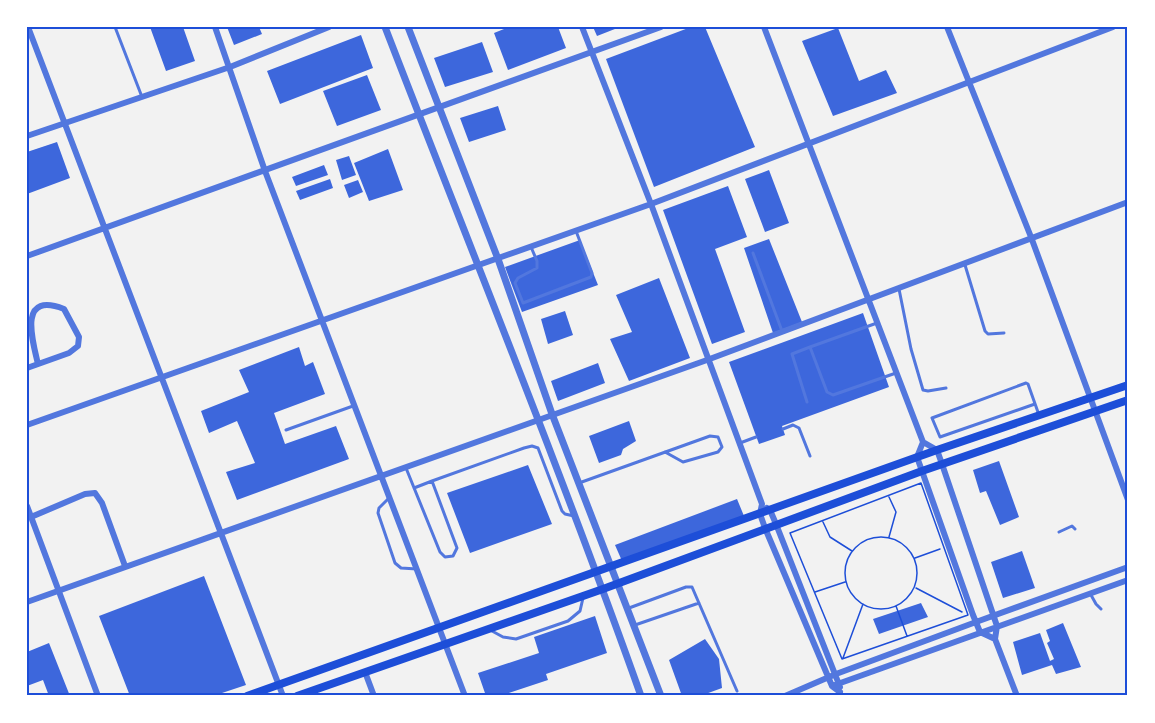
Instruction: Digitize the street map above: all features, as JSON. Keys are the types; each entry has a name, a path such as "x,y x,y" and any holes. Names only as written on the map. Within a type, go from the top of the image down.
{"main road":[{"path":"247,696 917,457 1128,386"},
{"path":"297,696 603,589 922,471 1128,400"}],"street":[{"path":"28,27 283,696"},
{"path":"215,27 265,171 465,696"},
{"path":"27,136 230,67 329,27"},
{"path":"385,27 538,419 641,696"},
{"path":"408,27 498,259 552,414 661,696"},
{"path":"582,27 651,204 762,504 760,514 765,528 832,687 841,694"},
{"path":"27,256 661,27"},
{"path":"764,27 923,442 937,450 998,626 995,639 1017,696"},
{"path":"947,27 1031,237 1128,500"},
{"path":"27,425 651,204 1113,27"},
{"path":"27,602 707,360 1128,202"},
{"path":"27,368 69,353 78,346 79,337 64,309 47,305 37,308 32,314 29,328 38,364"},
{"path":"923,442 917,457 976,622 980,632 995,639"},
{"path":"31,517 85,494 95,493 102,503 124,567"},
{"path":"762,504 770,510 776,524 840,683 841,694"},
{"path":"27,506 98,696"},
{"path":"785,696 828,677 1128,567"},
{"path":"832,687 1128,580"},
{"path":"797,603 806,599"},
{"path":"365,672 374,696"}],"lane":[{"path":"115,27 142,97"},
{"path":"531,247 537,261 537,268 518,278 515,283 523,303 591,277 592,273 576,231"},
{"path":"753,253 782,331"},
{"path":"965,263 985,331 1004,333"},
{"path":"898,287 911,349 923,390 946,388"},
{"path":"807,402 792,354 878,323"},
{"path":"810,347 829,394 833,395 896,373"},
{"path":"1035,404 940,437 932,418 1023,384 1028,384 1040,416"},
{"path":"286,430 355,405"},
{"path":"783,429 793,425 799,428 810,456"},
{"path":"579,483 710,436 718,437 722,447 718,452 683,462 665,453"},
{"path":"739,443 756,437"},
{"path":"414,488 535,446 540,451 562,511 575,516"},
{"path":"405,467 440,552 445,557 450,557 456,552 457,545 432,481"},
{"path":"390,496 379,508 378,513 394,559 401,568 417,569"},
{"path":"1059,532 1072,526 1075,529"},
{"path":"627,609 689,587 693,590 737,691"},
{"path":"1090,593 1101,609"},
{"path":"488,629 506,638 524,636 573,618 580,611 583,596"},
{"path":"634,626 699,603"}],"path":[{"path":"842,659 790,533 921,483 968,615"},
{"path":"889,496 896,512 889,537"},
{"path":"823,521 830,537 852,551"},
{"path":"889,537 902,543 915,558 917,578 914,588 910,595 895,606 879,608 863,604 853,595 846,581 847,561 852,551 868,539 889,537"},
{"path":"915,558 944,548"},
{"path":"814,592 846,581"},
{"path":"914,588 968,615"},
{"path":"842,659 863,604"},
{"path":"895,606 907,636"},
{"path":"842,659 968,615"}],"building":[{"path":"150,27 183,27 195,61 166,71"},
{"path":"227,27 259,27 262,34 234,45"},
{"path":"509,27 558,27 566,48 508,70 494,33"},
{"path":"593,27 620,27 597,36"},
{"path":"691,27 705,27 755,147 654,187 606,59"},
{"path":"838,28 859,81 886,70 897,93 833,116 802,41"},
{"path":"361,35 373,68 280,104 267,71"},
{"path":"482,42 493,72 445,87 434,58"},
{"path":"367,75 381,110 337,126 323,91"},
{"path":"498,106 506,130 469,142 460,118"},
{"path":"57,142 70,178 27,194 27,152"},
{"path":"388,149 403,190 369,201 354,163"},
{"path":"349,156 356,175 342,180 336,160"},
{"path":"324,165 328,175 296,186 292,177"},
{"path":"769,170 789,223 765,232 745,179"},
{"path":"330,179 333,188 300,200 296,191"},
{"path":"358,180 363,192 349,198 344,185"},
{"path":"728,186 747,237 715,249 745,332 712,344 663,210"},
{"path":"769,239 802,322 773,333 744,248"},
{"path":"580,240 598,285 522,312 505,267"},
{"path":"659,278 690,358 629,381 610,339 632,332 616,295"},
{"path":"565,311 573,335 548,344 541,319"},
{"path":"863,313 889,387 782,426 785,435 759,444 729,362"},
{"path":"299,347 305,366 313,362 325,394 274,413 285,444 336,426 349,459 237,500 226,472 255,463 237,421 209,433 201,411 249,392 239,370"},
{"path":"598,363 605,383 558,401 551,381"},
{"path":"629,421 636,441 623,449 621,455 599,463 589,436"},
{"path":"999,461 1019,517 1000,525 986,491 980,493 973,470"},
{"path":"528,465 552,524 470,553 447,493"},
{"path":"737,499 744,516 622,561 615,545"},
{"path":"1022,551 1035,588 1003,598 991,562"},
{"path":"204,576 246,685 213,696 130,696 99,616"},
{"path":"921,603 928,617 879,634 873,619"},
{"path":"595,616 607,653 546,674 548,680 500,696 486,696 478,673 539,653 534,637"},
{"path":"1063,623 1081,667 1056,674 1052,665 1022,675 1013,642 1040,633 1050,661 1054,659 1047,643 1050,641 1046,630"},
{"path":"705,639 719,659 722,688 700,696 682,696 669,660"},
{"path":"49,643 70,696 49,696 43,680 27,686 27,652"}]}
